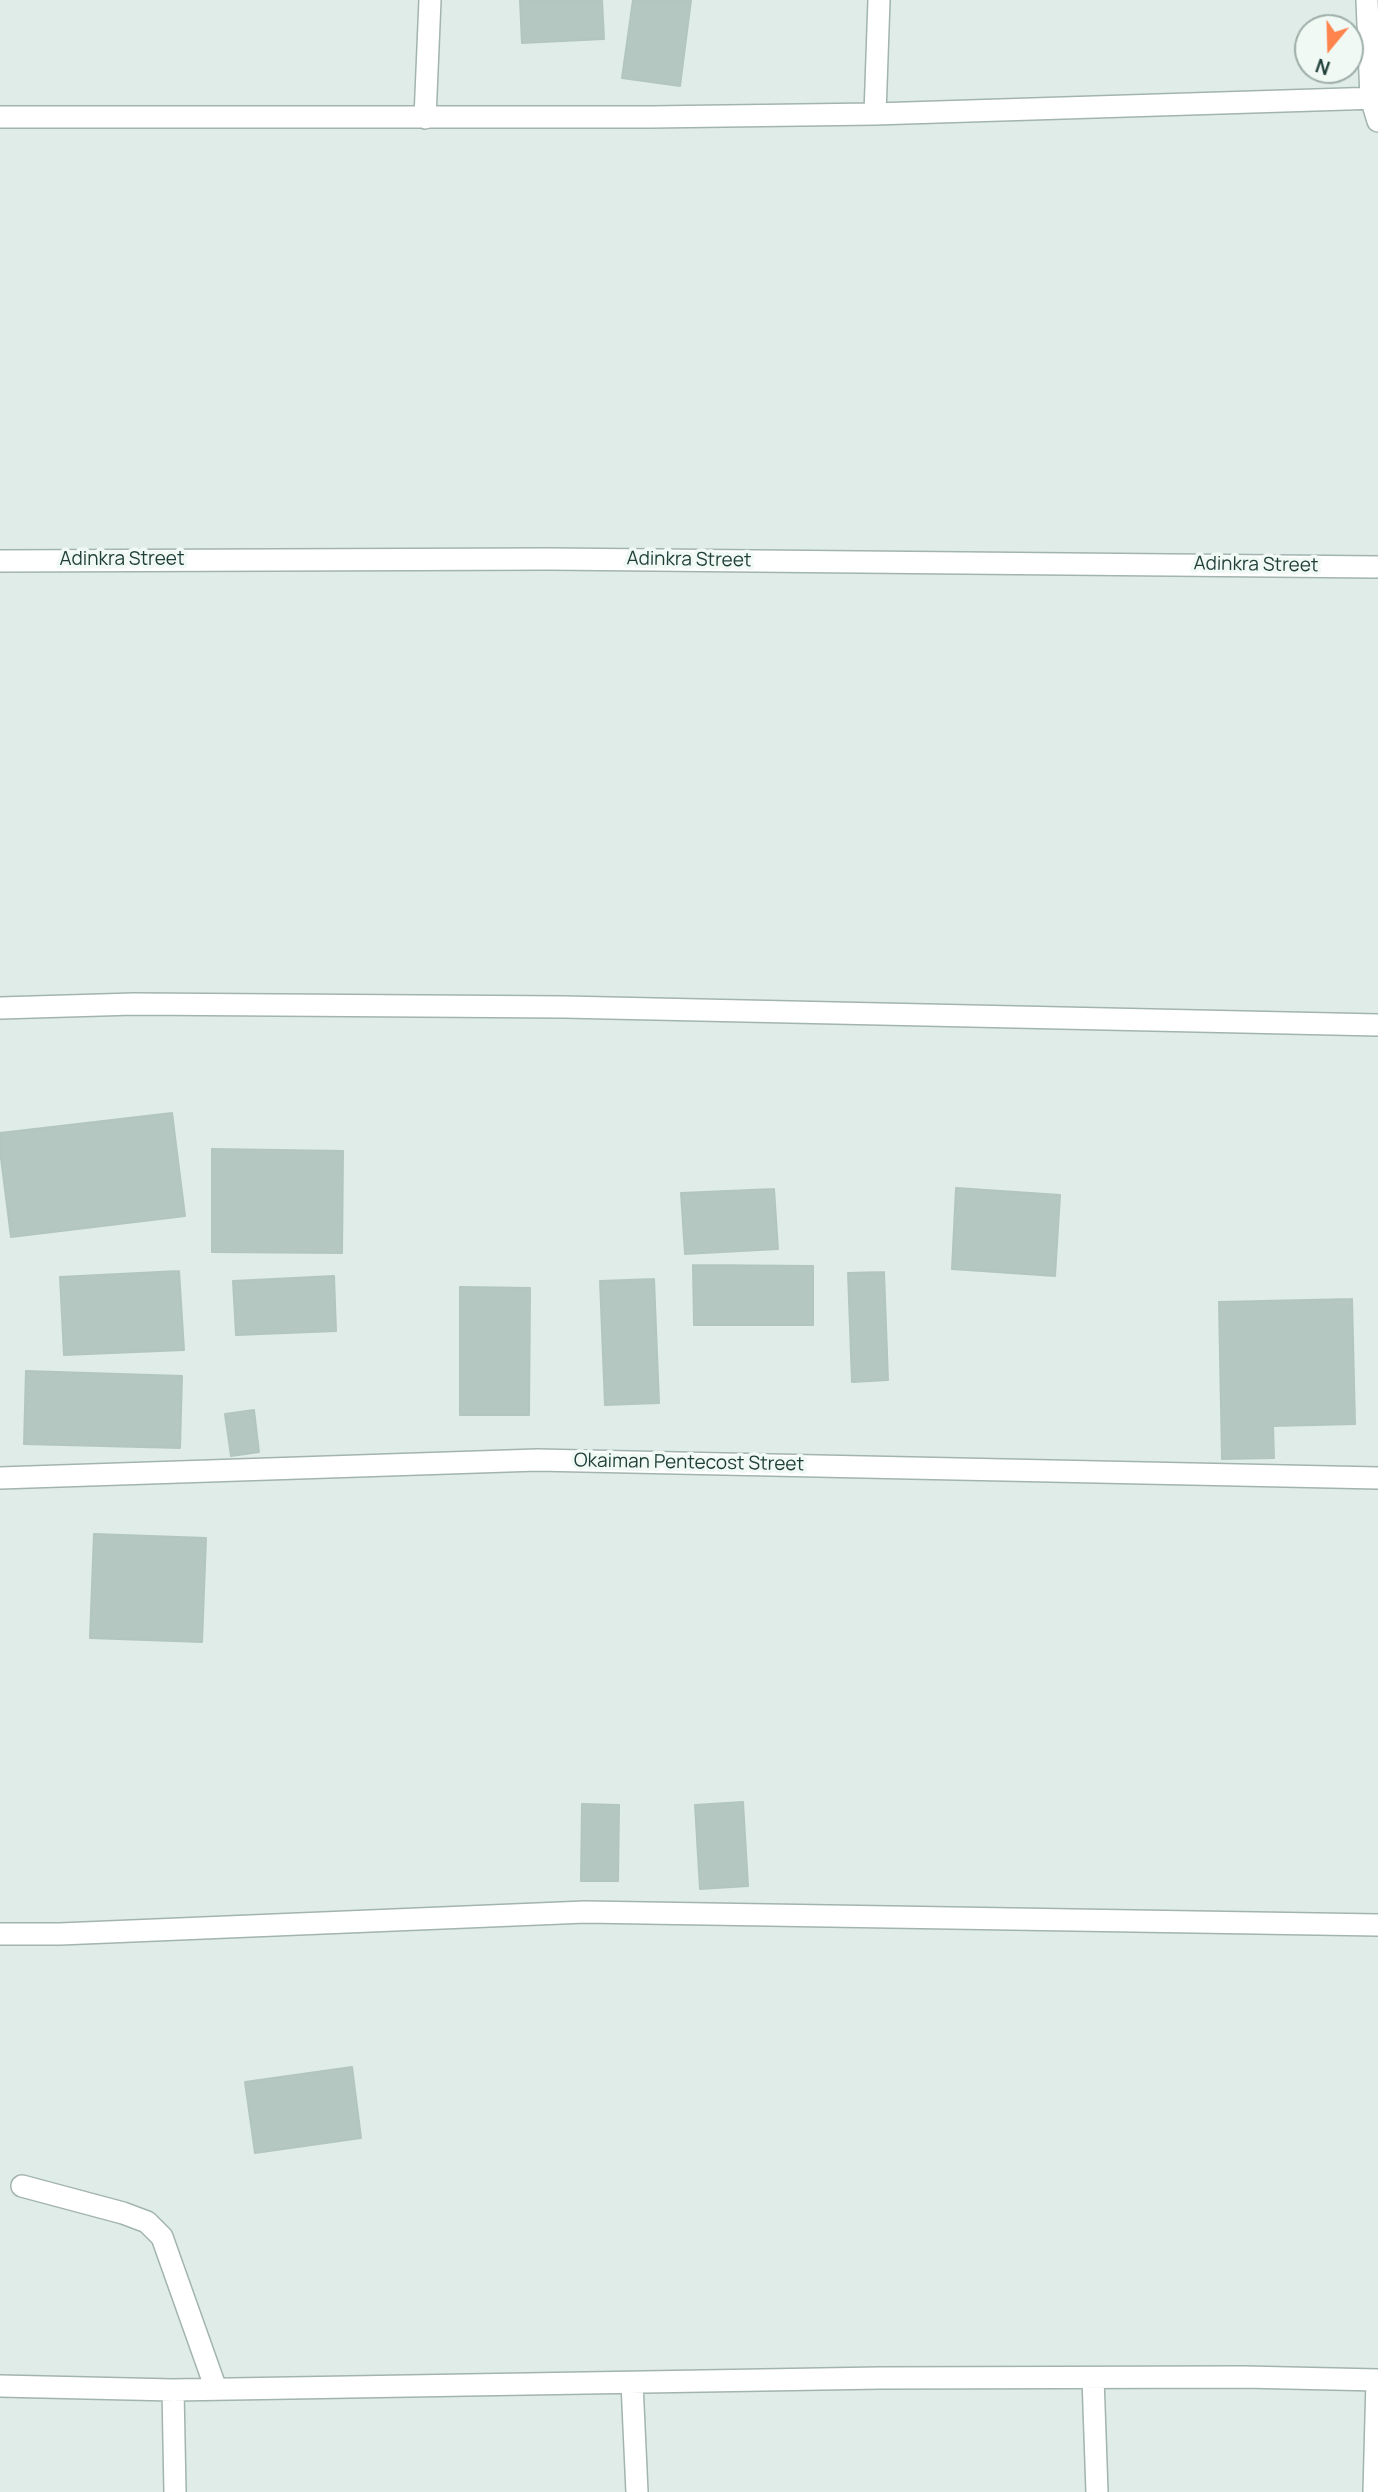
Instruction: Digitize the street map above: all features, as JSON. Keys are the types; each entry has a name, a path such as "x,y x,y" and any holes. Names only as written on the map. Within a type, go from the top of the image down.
{"street":[{"path":"425,118 430,0"},
{"path":"875,114 878,0"},
{"path":"1367,0 1378,121"},
{"path":"0,117 425,118 875,114 1374,98"},
{"name":"Adinkra Street","path":"0,561 563,559 1378,566"},
{"path":"0,1008 134,1004 550,1007 1378,1025"},
{"name":"Okaiman Pentecost Street","path":"0,1478 537,1460 1378,1478"},
{"path":"0,1934 60,1934 584,1912 1378,1925"},
{"path":"22,2186 123,2213 147,2222 162,2237 216,2389"},
{"path":"0,2386 173,2390 880,2378 1378,2380 1374,2492"},
{"path":"1093,2378 1097,2492"},
{"path":"632,2383 637,2492"},
{"path":"173,2390 175,2492"}],"building":[{"path":"520,0 602,0 604,39 522,43"},
{"path":"633,0 691,0 680,86 622,78"},
{"path":"172,1113 185,1216 11,1237 0,1133"},
{"path":"212,1149 343,1151 342,1253 212,1252"},
{"path":"956,1188 1060,1195 1055,1276 952,1269"},
{"path":"774,1189 778,1249 685,1254 681,1193"},
{"path":"693,1265 813,1266 813,1325 694,1325"},
{"path":"179,1271 184,1350 64,1355 60,1277"},
{"path":"884,1272 888,1380 852,1382 848,1273"},
{"path":"334,1276 336,1331 236,1335 233,1281"},
{"path":"654,1279 659,1403 605,1405 600,1281"},
{"path":"460,1287 530,1288 529,1415 460,1415"},
{"path":"1352,1299 1355,1424 1273,1426 1274,1458 1222,1459 1219,1302"},
{"path":"26,1371 182,1376 180,1448 24,1444"},
{"path":"254,1410 259,1452 231,1456 225,1414"},
{"path":"94,1534 206,1538 202,1642 90,1638"},
{"path":"743,1802 748,1886 700,1889 695,1805"},
{"path":"582,1804 619,1805 618,1881 581,1881"},
{"path":"352,2067 361,2138 255,2153 245,2082"}]}
